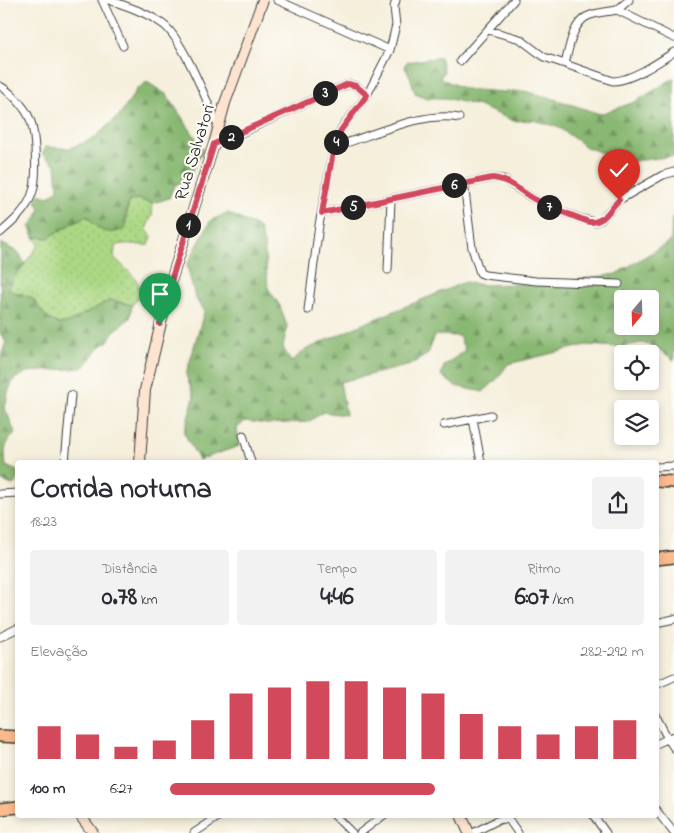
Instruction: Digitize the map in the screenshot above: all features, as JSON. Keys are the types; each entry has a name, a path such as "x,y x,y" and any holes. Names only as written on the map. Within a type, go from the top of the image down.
{"main road":[{"name":"Rua Salvatori","path":"140,460 144,399 149,368 171,281 225,103 263,0"},
{"path":"659,558 674,557"},
{"path":"0,736 15,737"},
{"path":"0,809 15,807"},
{"path":"82,818 93,833"},
{"path":"463,818 471,833"}],"street":[{"path":"102,0 123,46"},
{"path":"108,0 142,12 165,26 181,47 218,127"},
{"path":"277,0 390,50"},
{"path":"308,310 319,225 334,147 341,130 367,95 390,50 396,25 394,7 396,0"},
{"path":"460,60 514,0"},
{"path":"566,64 574,34 580,22 587,16 617,10 629,0"},
{"path":"617,10 674,38"},
{"path":"488,30 520,39 544,56 602,77 619,81 653,65 674,52"},
{"path":"214,144 348,84 356,86 367,95"},
{"path":"0,86 23,106 30,118 36,171 32,196 22,211 0,233"},
{"path":"334,147 415,120 448,116 459,118"},
{"path":"322,213 492,178 503,179 532,198 552,208 595,222 601,220 619,200 663,175 674,172"},
{"path":"464,183 472,248 480,273 536,281 620,284"},
{"path":"388,270 391,200"},
{"path":"65,460 71,395"},
{"path":"444,425 491,415"},
{"path":"473,419 481,460"},
{"path":"243,435 250,460"},
{"path":"665,481 660,466 674,466"},
{"path":"0,494 15,493"},
{"path":"659,622 674,619"},
{"path":"0,637 15,630"},
{"path":"659,684 674,677"},
{"path":"659,720 671,737 674,748"},
{"path":"659,743 671,737"},
{"path":"659,814 674,833"},
{"path":"194,833 216,818"},
{"path":"337,818 352,833"},
{"path":"360,833 380,818"},
{"path":"595,818 606,833"},
{"path":"471,833 502,819 509,820 518,833"}],"green space":[{"path":"440,57 444,72 440,78 464,89 503,92 524,91 600,114 635,102 674,78 674,156 627,162 586,147 558,127 533,120 514,121 479,106 446,98 428,98 415,93 410,76 404,66 407,62"},
{"path":"147,82 167,95 203,149 189,178 174,186 169,198 153,203 137,199 129,201 125,217 125,229 113,232 104,231 99,229 88,216 48,238 34,237 30,227 37,217 40,208 36,201 39,194 49,197 58,189 56,165 42,154 46,147 70,148 93,139 121,114 137,89"},
{"path":"137,199 153,203 152,215 146,229 152,236 149,245 127,244 115,246 114,257 136,279 142,293 132,305 110,300 68,323 59,324 47,318 32,298 9,290 11,280 20,271 39,244 34,237 48,238 88,216 90,220 125,229 129,201"},
{"path":"228,213 259,228 264,243 268,288 280,306 287,326 283,347 291,362 305,350 465,282 483,285 555,283 616,274 671,241 672,217 674,217 674,360 659,349 659,345 642,343 614,345 614,347 586,345 508,364 497,379 483,392 455,386 441,375 444,366 465,350 459,336 435,335 428,354 410,365 340,382 346,415 323,412 308,422 267,424 245,421 237,428 239,446 199,460 184,433 194,397 186,375 204,312 195,297 187,265 211,220"},
{"path":"1,243 19,253 25,264 13,279 9,290 32,298 47,318 59,324 68,323 110,300 132,305 130,318 113,332 108,341 97,349 83,368 27,372 14,379 8,392 5,408 15,433 7,444 5,452 6,466 15,470 15,483 12,485 0,480 0,359 6,342 0,333"}],"route":[{"path":"160,324 171,281 214,144 348,84 356,86 367,95 341,130 334,147 322,213 492,178 503,179 532,198 589,222 601,220 619,200"}]}
